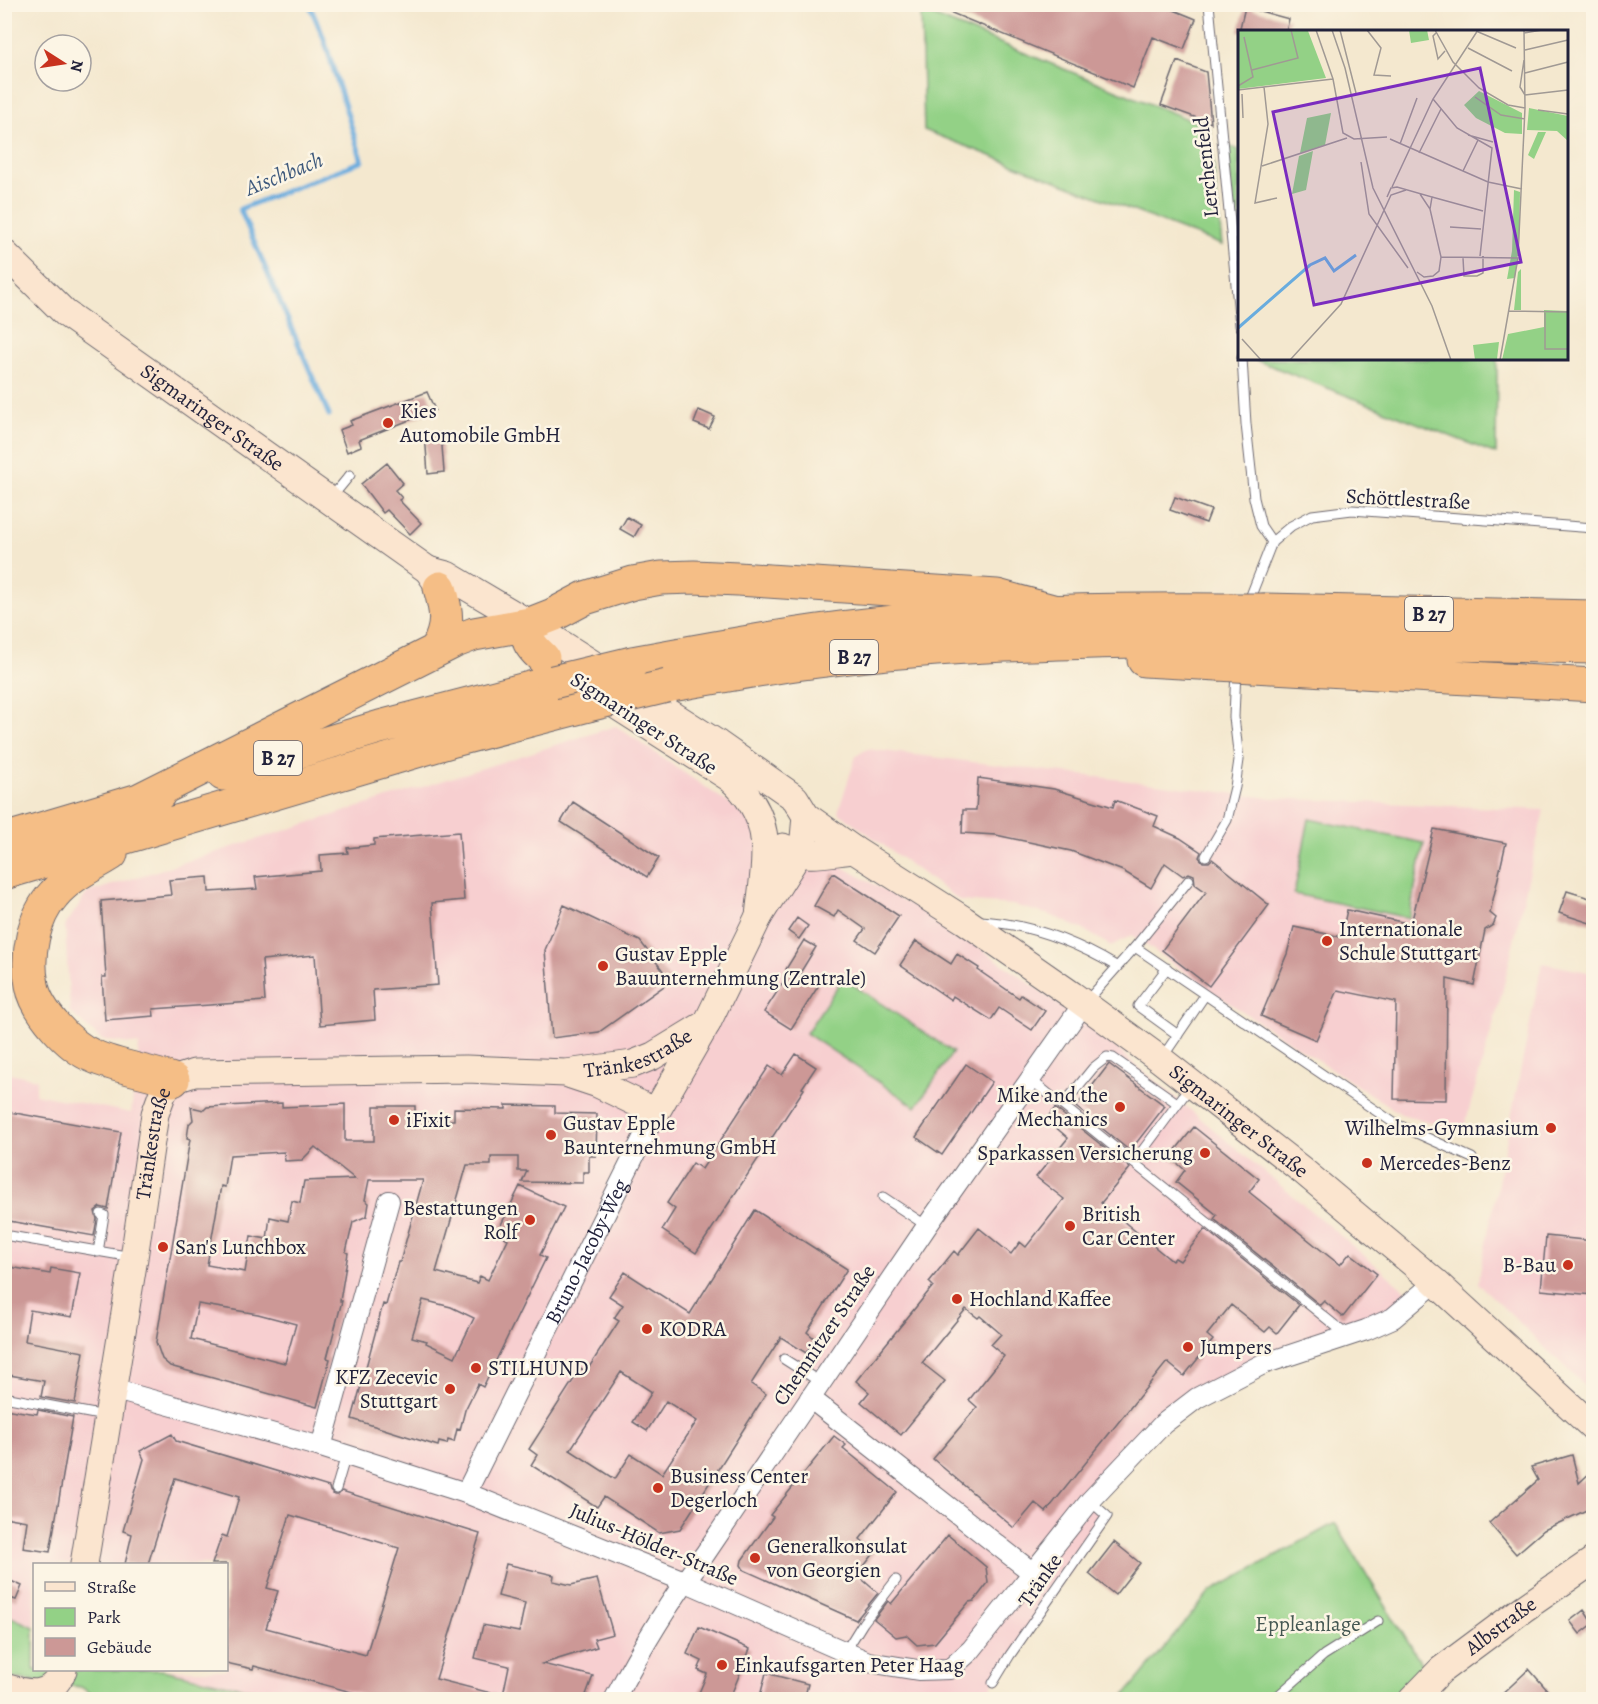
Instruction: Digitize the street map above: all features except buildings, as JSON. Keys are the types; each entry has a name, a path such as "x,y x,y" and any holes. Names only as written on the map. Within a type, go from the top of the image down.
{"highway":[{"name":"B 27","path":"514,626 553,615 585,598 609,590 661,578 694,577 997,596 1056,612 1240,647 1593,646"},
{"path":"434,579 446,610 446,623 437,649"},
{"name":"B 27","path":"4,840 380,727 548,670 632,663 775,637 864,625 973,615 1056,612"},
{"name":"B 27","path":"4,873 454,740 667,686 736,673 832,659 1042,643 1155,662 1240,647 1593,617"},
{"path":"139,800 437,649 474,634 514,626 527,634 530,644 548,670"},
{"path":"1240,647 1593,685"},
{"path":"148,831 75,876 54,893 43,910 34,934 29,960 32,987 46,1015 67,1040 93,1056 173,1080"}],"main road":[{"name":"Sigmaringer Straße","path":"4,253 65,314 330,500 434,579 447,575 514,626 718,744 771,779 795,798 806,816 963,920 1161,1060 1185,1094 1303,1171 1434,1281 1593,1428"},
{"name":"Sigmaringer Straße","path":"548,670 730,778 744,790 758,812 764,834"},
{"name":"Bruno-Jacoby-Weg","path":"656,1112 707,1023 759,916 798,854 804,838 806,816"},
{"name":"Bruno-Jacoby-Weg","path":"759,916 764,834"},
{"path":"764,834 785,849 808,856 855,850"},
{"name":"Tränkestraße","path":"84,1563 155,1114 163,1092 173,1080 195,1073 466,1069 566,1073 633,1064 653,1056 707,1023"},
{"name":"Tränkestraße","path":"566,1073 598,1084 656,1112"},
{"name":"Albstraße","path":"1412,1700 1441,1670 1523,1608 1593,1560"},
{"path":"4,1688 36,1693 58,1686"}],"street":[{"name":"Chemnitzer Straße","path":"614,1700 634,1662 684,1581 705,1554 927,1226 1084,1004"},
{"name":"Bruno-Jacoby-Weg","path":"466,1493 656,1112"},
{"path":"321,1447 389,1202"},
{"name":"Julius-Hölder-Straße","path":"112,1389 321,1447 466,1493 684,1581 868,1662 918,1670 950,1669 971,1650 1090,1501 1163,1424 1197,1398 1263,1364 1348,1336 1393,1318 1425,1292 1434,1281"},
{"path":"815,1390 1033,1573"}],"lane":[{"name":"Lerchenfeld","path":"1209,4 1238,315"},
{"path":"1242,360 1254,498 1261,526 1272,542"},
{"path":"330,500 350,475"},
{"name":"Schöttlestraße","path":"1206,856 1227,820 1235,788 1239,760 1234,717 1240,647 1250,595 1272,542 1291,526 1312,515 1352,510 1593,528"},
{"path":"1084,1004 1135,947 1189,880"},
{"path":"963,920 1008,923 1032,928 1091,951 1116,966"},
{"path":"1135,947 1394,1123 1472,1158"},
{"path":"1167,968 1138,1006 1178,1035"},
{"path":"1161,1060 1205,995"},
{"path":"1063,1105 1093,1068 1107,1057 1185,1094 1134,1162"},
{"path":"1030,1079 1348,1336"},
{"path":"883,1197 927,1226"},
{"path":"98,1252 104,1215 101,1214"},
{"path":"4,1234 134,1258"},
{"path":"784,1359 815,1390"},
{"path":"4,1397 108,1417"},
{"path":"336,1489 346,1455"},
{"name":"Tränke","path":"993,1683 1107,1516 1090,1501"},
{"path":"845,1652 863,1623 896,1580"},
{"path":"1273,1700 1324,1655 1378,1622"}],"shaded area":[{"path":"616,726 753,820 757,844 818,853 952,928 1090,1026 1416,1299 1197,1398 1091,1501 1107,1516 993,1683 988,1699 291,1700 167,1671 228,1671 228,1563 33,1563 33,1627 5,1614 5,1072 37,1079 35,1094 131,1113 138,1057 139,1045 102,1040 70,1012 65,926 87,893"},
{"name":"Internationale Schule Stuttgart","path":"867,749 1270,798 1544,810 1502,993 1463,1131 1401,1114 1214,993 1132,935 1111,946 1084,930 1050,915 1013,905 960,901 838,812 856,756"},
{"name":"Wilhelms-Gymnasium","path":"1542,963 1593,973 1593,1394 1478,1283"}],"green space":[{"path":"921,11 1210,128 1222,245 924,130"},
{"path":"1228,146 1238,150 1238,267"},
{"path":"1256,360 1497,360 1496,454"},
{"path":"1309,819 1424,843 1409,918 1294,894"},
{"path":"843,978 953,1052 916,1107 806,1033"},
{"name":"Eppleanlage","path":"1335,1523 1422,1665 1391,1699 1121,1700 1210,1592"},
{"path":"4,1614 33,1627 33,1671 167,1671 291,1699 98,1699 81,1687 5,1677"}],"waterway":[{"name":"Aischbach","path":"309,4 323,36 362,161 240,209 329,415"}],"place":[{"name":"Kies Automobile GmbH","path":"388,423"},
{"name":"Internationale Schule Stuttgart","path":"1327,941"},
{"name":"Gustav Epple Bauunternehmung (Zentrale)","path":"603,966"},
{"name":"Mike and the Mechanics","path":"1120,1107"},
{"name":"iFixit","path":"394,1120"},
{"name":"Wilhelms-Gymnasium","path":"1551,1128"},
{"name":"Gustav Epple Baunternehmung GmbH","path":"551,1135"},
{"name":"Sparkassen Versicherung","path":"1205,1153"},
{"name":"Mercedes-Benz","path":"1367,1163"},
{"name":"Bestattungen Rolf","path":"530,1220"},
{"name":"British Car Center","path":"1070,1226"},
{"name":"San's Lunchbox","path":"163,1247"},
{"name":"B-Bau","path":"1568,1265"},
{"name":"Hochland Kaffee","path":"957,1299"},
{"name":"KODRA","path":"647,1329"},
{"name":"Jumpers","path":"1188,1347"},
{"name":"STILHUND","path":"476,1368"},
{"name":"KFZ Zecevic Stuttgart","path":"450,1389"},
{"name":"Business Center Degerloch","path":"658,1488"},
{"name":"Generalkonsulat von Georgien","path":"755,1558"},
{"name":"Einkaufsgarten Peter Haag","path":"722,1665"}]}
